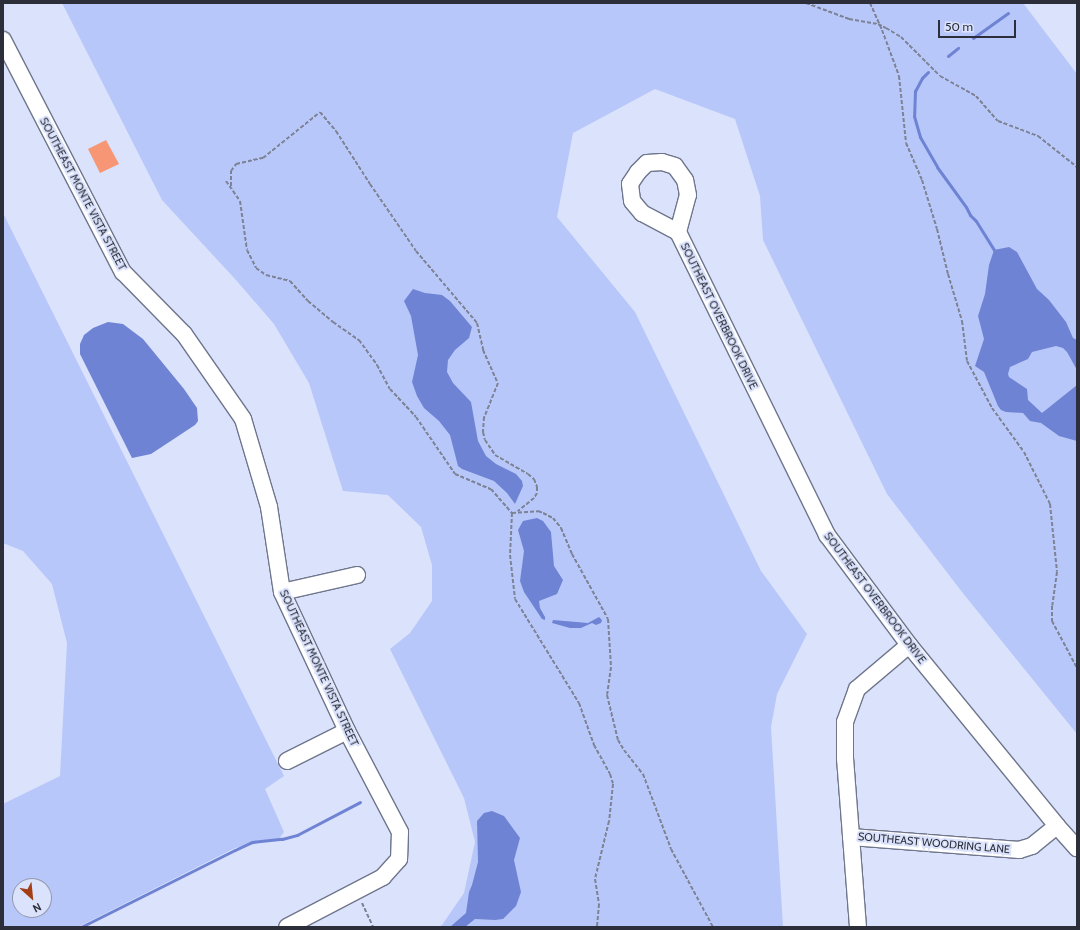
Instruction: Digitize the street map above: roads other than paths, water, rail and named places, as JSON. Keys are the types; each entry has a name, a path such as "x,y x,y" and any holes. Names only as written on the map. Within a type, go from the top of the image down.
{"street":[{"name":"SOUTHEAST MONTE VISTA STREET","path":"3,40 123,272 184,334 243,419 269,507 282,592 347,731 400,832 399,859 383,877 287,927"},
{"name":"SOUTHEAST OVERBROOK DRIVE","path":"678,232 827,535 909,645 1057,826 1077,848"},
{"path":"282,592 357,574"},
{"path":"858,927 845,759 845,722 849,706 857,689 909,645"},
{"path":"287,761 347,731"},
{"name":"SOUTHEAST WOODRING LANE","path":"851,837 1018,850 1032,846 1057,826"}],"water":[{"path":"1009,247 1017,252 1037,289 1049,300 1066,322 1073,338 1077,340 1077,370 1067,352 1063,348 1056,346 1032,352 1028,359 1010,367 1008,374 1009,377 1027,389 1028,400 1042,413 1077,385 1077,441 1059,436 1041,423 1030,421 1023,413 1006,412 1001,410 984,372 975,366 984,339 978,316 985,294 989,265 994,250"},
{"path":"413,289 425,293 442,295 450,301 472,327 469,338 455,350 448,360 447,372 453,383 471,402 478,441 486,456 496,464 516,474 522,481 523,486 515,504 507,493 494,481 462,469 458,466 450,435 439,421 424,408 417,396 412,382 418,355 411,316 404,301"},
{"path":"108,322 123,324 143,339 184,389 197,408 198,421 195,425 151,454 132,458 80,354 80,344 84,335 93,328"},
{"path":"537,518 543,521 551,532 554,566 563,580 557,594 539,601 545,620 542,619 524,592 520,581 524,551 518,530 523,521"},
{"path":"599,617 602,620 601,623 596,625 592,623 581,628 570,628 552,623 553,620 588,623"},
{"path":"492,811 504,816 520,838 514,860 521,892 516,906 503,919 475,919 465,927 450,927 466,913 469,892 478,862 477,821 484,813"}],"waterway":[{"path":"973,38 1008,13"},
{"path":"948,56 958,48"},
{"path":"928,72 922,78 915,91 914,116 920,137 937,167 966,207 970,215 976,221 994,250"},
{"path":"81,927 252,842 282,839 297,835 360,802"}]}
